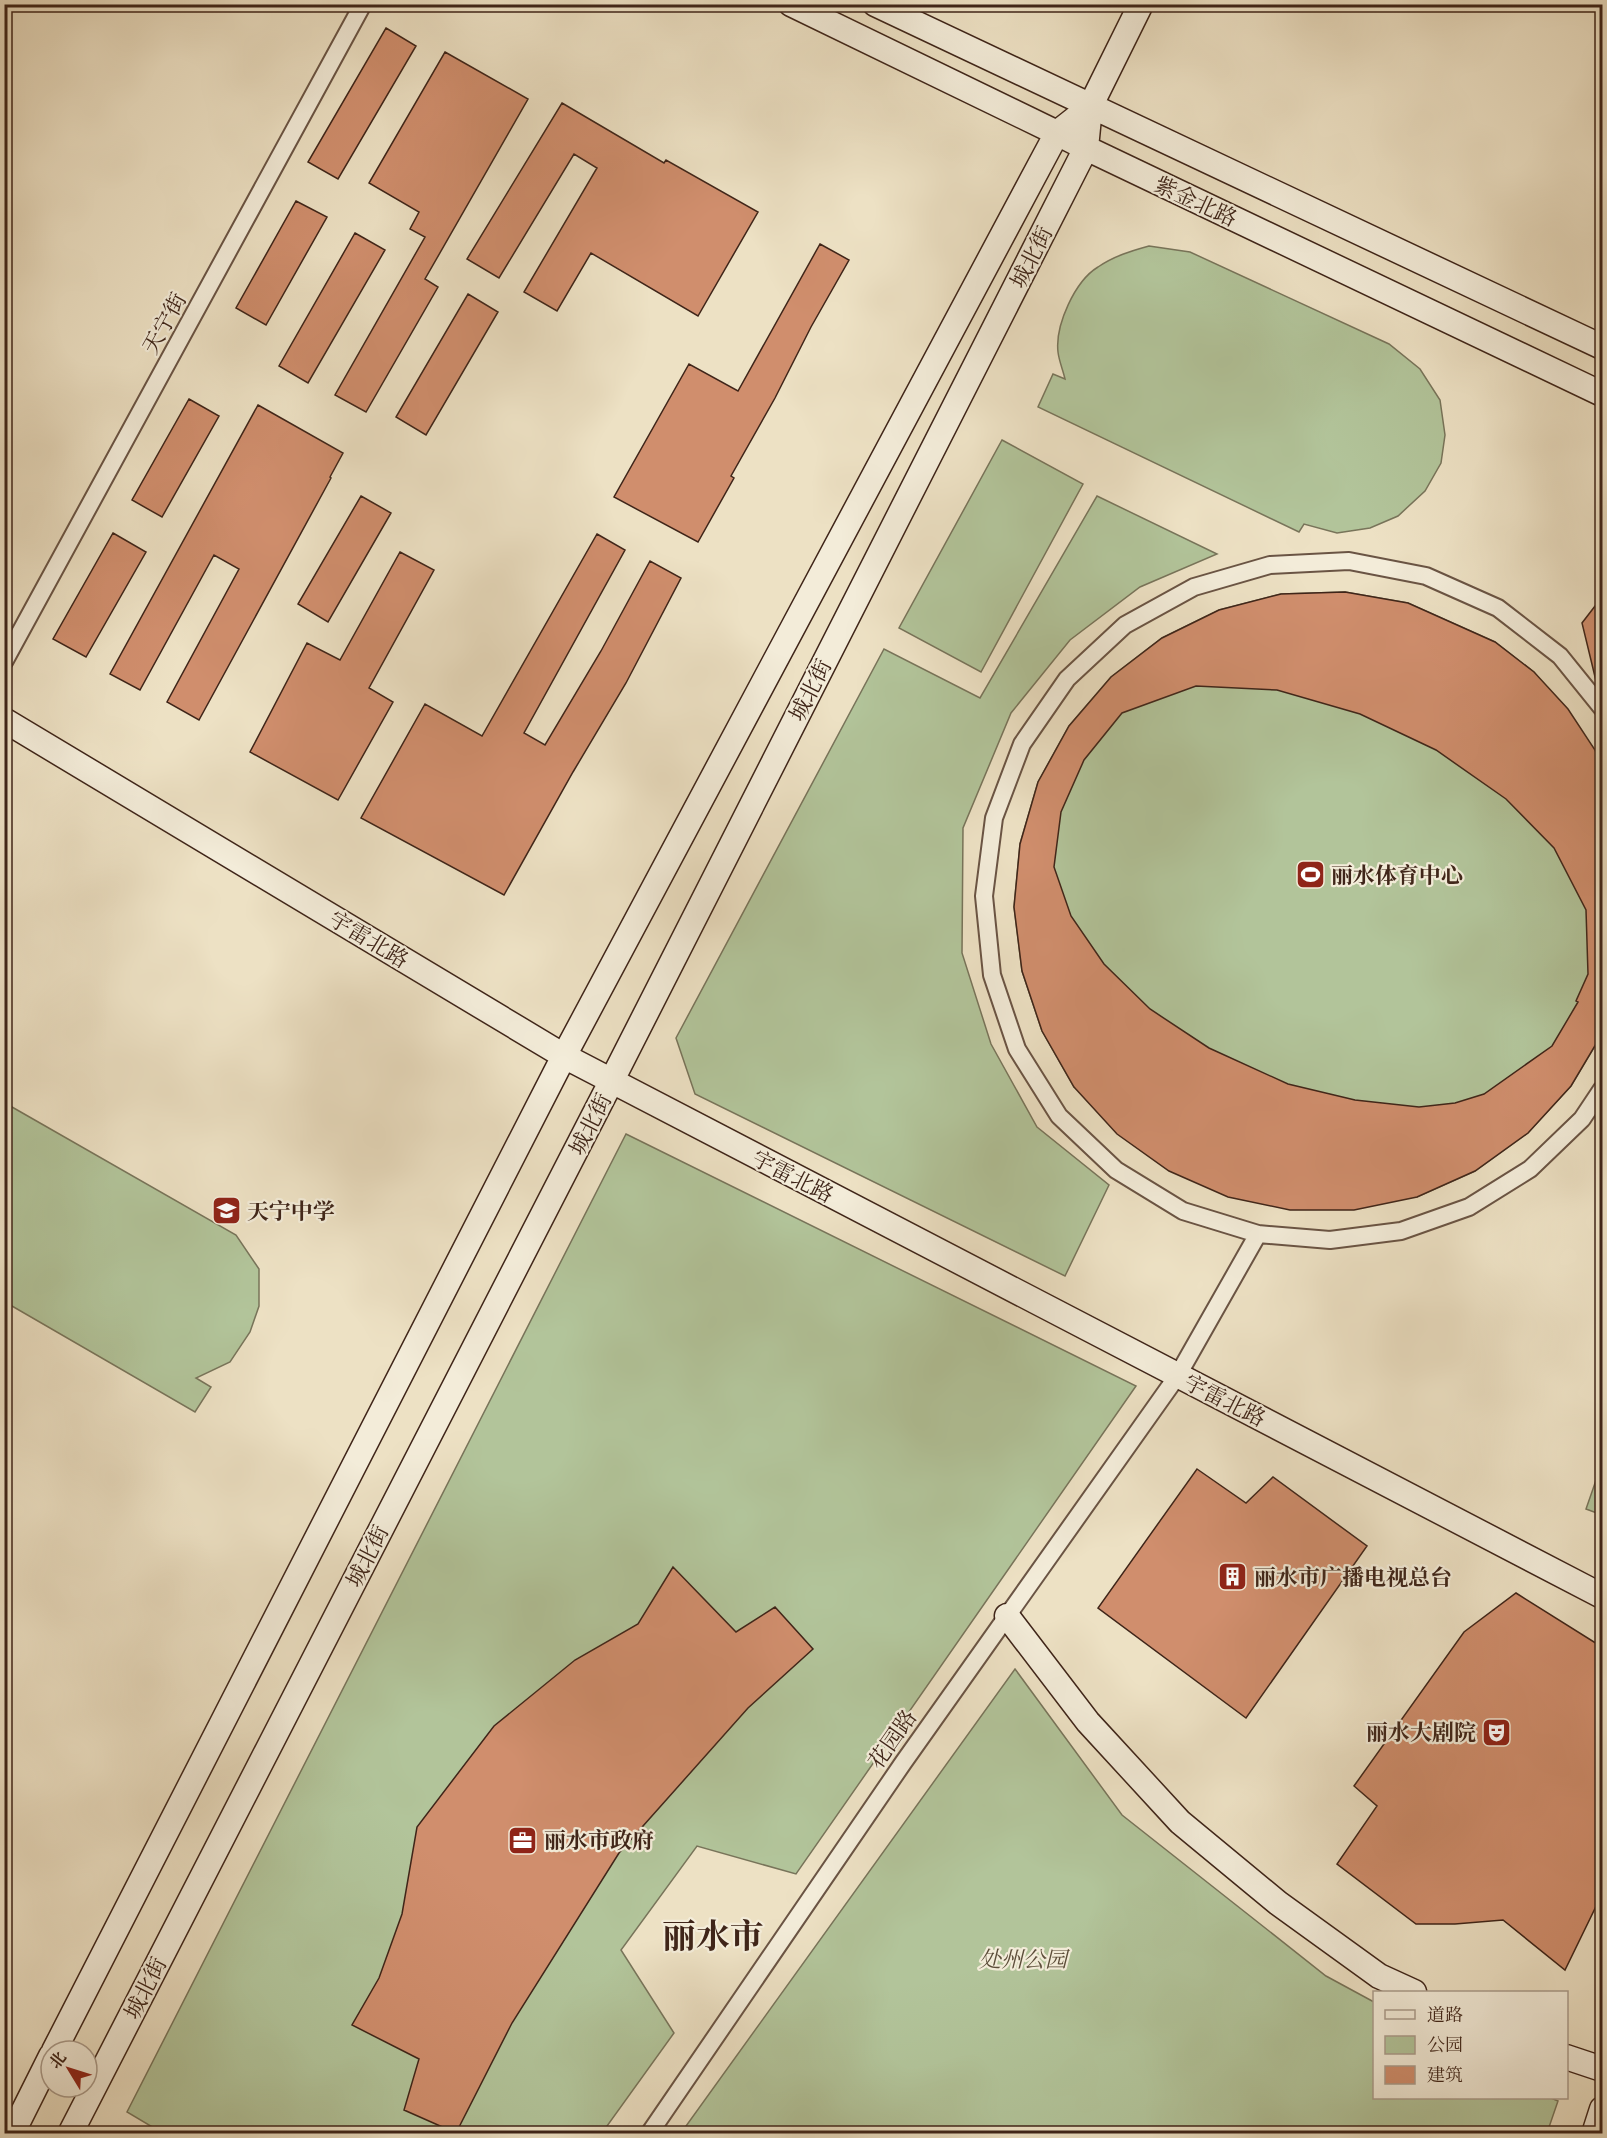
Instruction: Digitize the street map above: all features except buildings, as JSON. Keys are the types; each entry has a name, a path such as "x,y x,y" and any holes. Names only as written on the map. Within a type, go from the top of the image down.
{"main road":[{"name":"紫金北路","path":"791,4 1086,148 1602,393"},
{"name":"紫金北路","path":"875,4 1602,347"},
{"name":"城北街","path":"70,2133 611,1082 1086,148 1090,107 1141,4"},
{"name":"城北街","path":"60,2039 564,1056 1057,133 1090,107"},
{"name":"宇雷北路","path":"4,720 611,1082 1602,1596"},
{"path":"1007,1616 1088,1722 1180,1822 1278,1903 1379,1976 1412,1991"},
{"path":"1568,2058 1602,2069"},
{"path":"12,2133 39,2080"},
{"path":"1594,2133 1602,2109"}],"street":[{"name":"天宁街","path":"4,662 363,4"},
{"path":"1602,708 1560,656 1498,608 1426,576 1348,561 1270,565 1194,587 1125,625 1067,679 1022,744 994,818 984,896 992,975 1017,1049 1059,1116 1116,1170 1183,1211 1258,1234 1330,1240 1401,1231 1469,1207 1530,1169 1582,1119 1602,1089"},
{"name":"花园路","path":"649,2133 903,1763 1178,1376 1258,1234"}],"green space":[{"path":"1149,246 1190,252 1389,344 1420,369 1440,400 1445,435 1441,463 1425,491 1398,516 1370,528 1337,533 1304,524 1299,532 1038,407 1053,374 1065,379 1059,359 1058,341 1063,317 1074,293 1098,267 1129,252"},
{"path":"1002,440 1083,484 981,672 899,628"},
{"path":"1097,496 1217,554 1140,587 1070,640 1011,713 963,828 962,953 991,1044 1037,1127 1109,1185 1065,1276 695,1094 676,1038 884,649 980,698"},
{"name":"丽水体育中心","path":"1345,592 1408,603 1495,642 1534,672 1595,750 1602,767 1602,1034 1571,1086 1528,1133 1475,1171 1417,1197 1074,1087 1042,1031 1022,971 1014,907 1020,844 1038,782 1069,726 1111,677 1162,638 1219,610 1281,594"},
{"path":"5,1103 236,1235 259,1269 259,1306 250,1332 230,1362 196,1378 211,1387 195,1412 5,1302"},
{"path":"626,1134 1136,1386 796,1874 697,1846 621,1950 674,2033 602,2133 164,2134 127,2112"},
{"path":"1602,1463 1602,1515 1586,1509"},
{"name":"处州公园","path":"1015,1669 1122,1815 1326,1976 1373,2001 1373,2099 1553,2099 1558,2101 1547,2133 681,2133"}],"place":[{"name":"丽水体育中心","path":"1310,875"},
{"name":"天宁中学","path":"226,1211"},
{"name":"丽水市广播电视总台","path":"1233,1577"},
{"name":"丽水大剧院","path":"1497,1732"},
{"name":"丽水市政府","path":"523,1840"}],"district":[{"name":"丽水市","path":"713,1936"}]}
